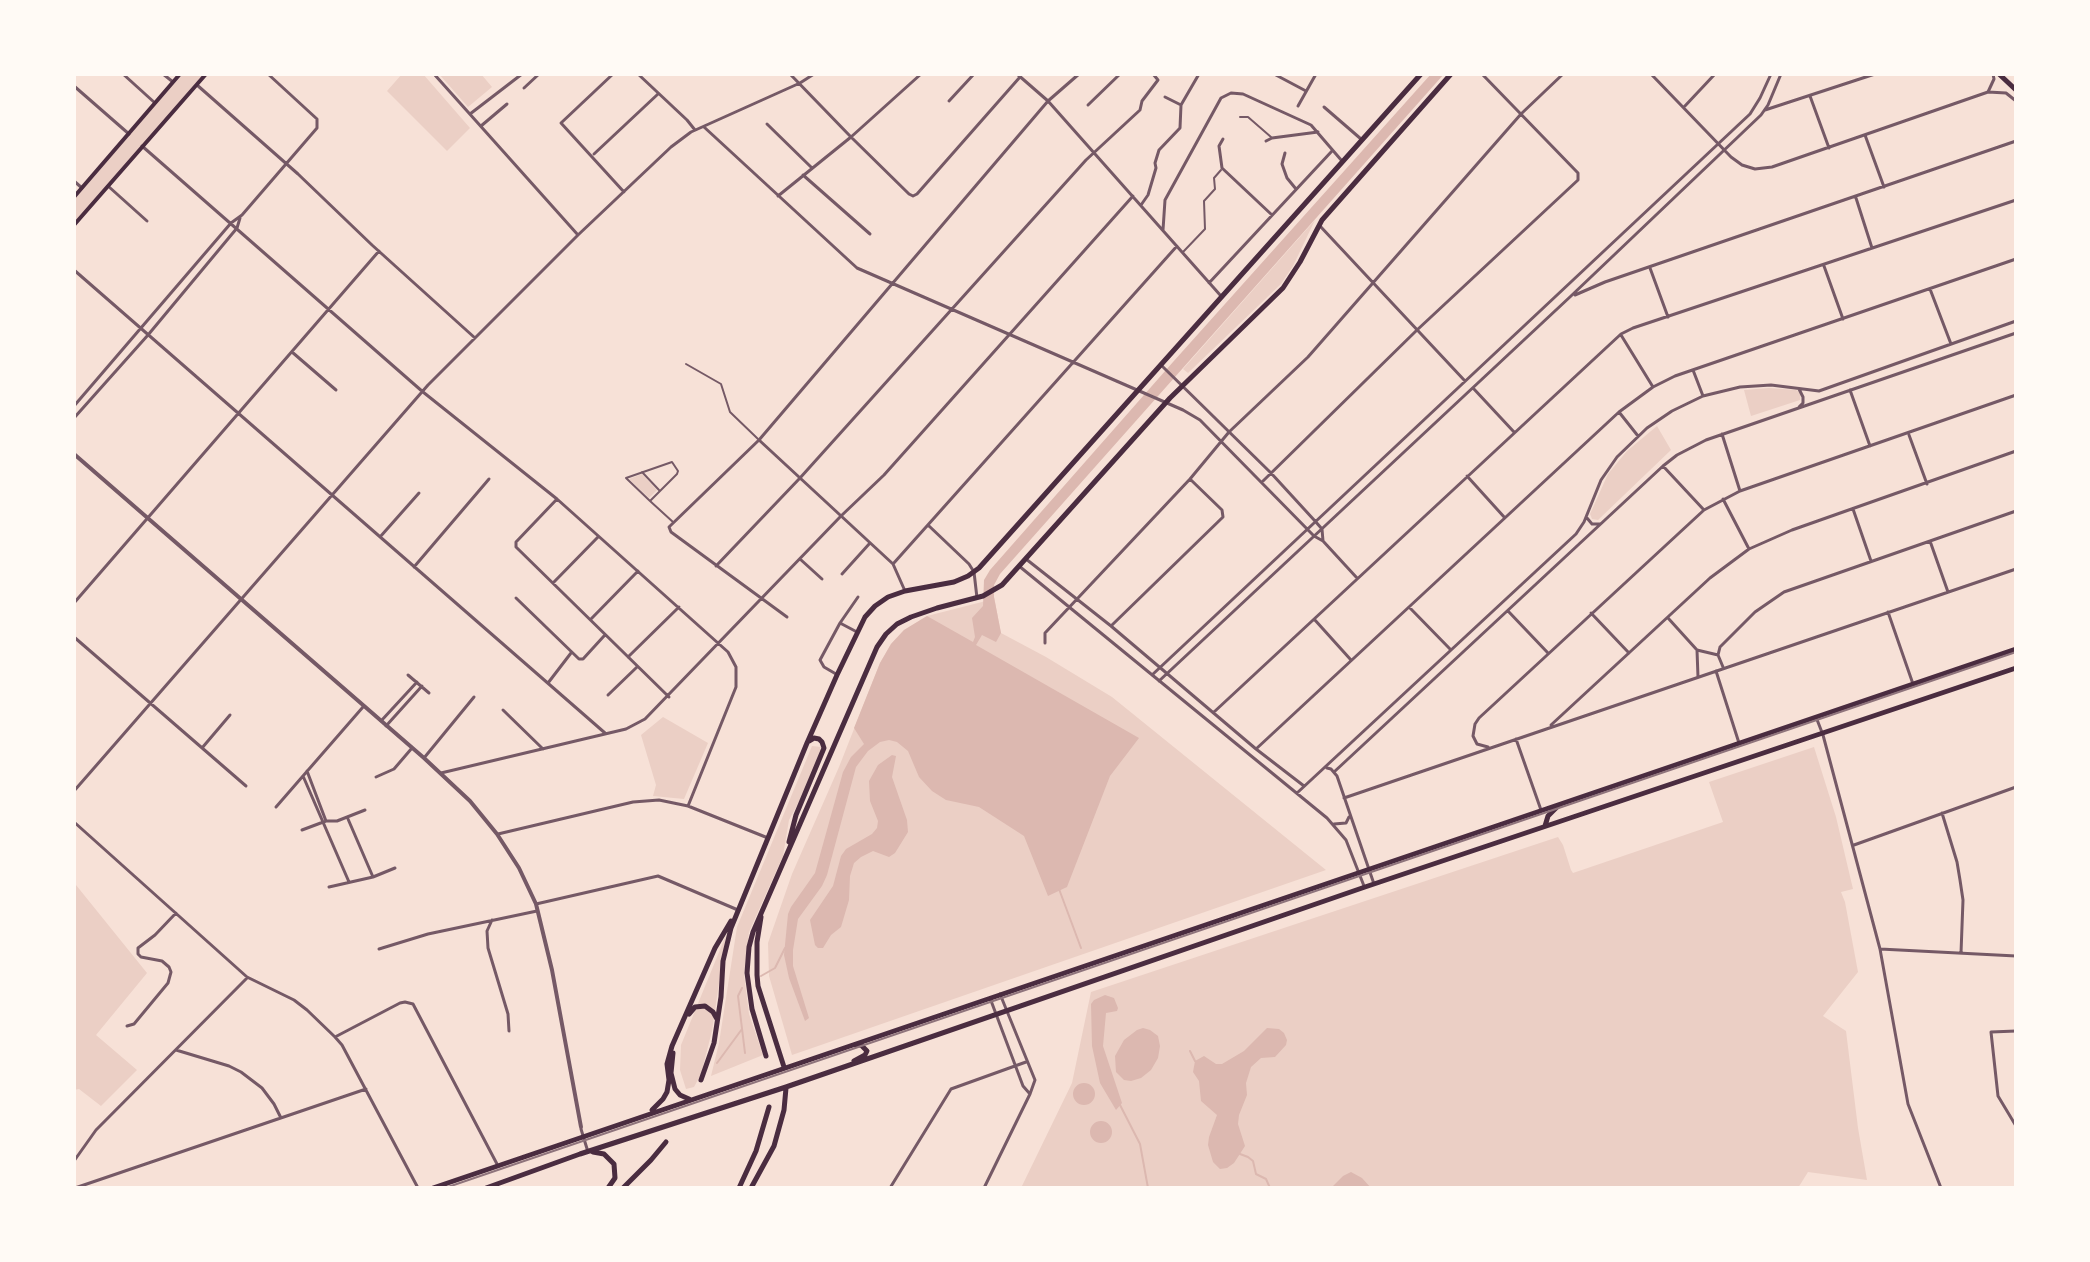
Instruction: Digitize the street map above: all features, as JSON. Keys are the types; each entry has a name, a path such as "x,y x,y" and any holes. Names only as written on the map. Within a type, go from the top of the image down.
{"main road":[{"path":"74,197 180,74"},
{"path":"74,225 206,74"},
{"path":"701,1080 711,1054 718,1020 723,961 738,910 807,743 865,617 888,597 954,582 974,572 1421,74"},
{"path":"766,1056 752,1009 747,973 753,932 871,659 886,634 897,624 922,612 983,596 1002,585 1163,401 1283,288 1319,225 1451,74"},
{"path":"1996,74 2016,90"},
{"path":"433,1188 2016,649"},
{"path":"486,1188 2016,668"},
{"path":"785,858 796,815 824,748 819,739 811,739 807,743"},
{"path":"1545,826 1548,816 1560,804"},
{"path":"763,908 757,942 757,975 784,1067"},
{"path":"645,1114 666,1096 668,1059 672,1046 715,948 738,910"},
{"path":"691,1100 675,1089 671,1073 673,1051 695,1007 707,1007 718,1020"},
{"path":"831,1071 866,1053 861,1045 849,1045"},
{"path":"751,1188 774,1146 784,1110 786,1087"},
{"path":"739,1188 756,1151 769,1107"},
{"path":"623,1188 666,1142"},
{"path":"588,1152 604,1154 614,1164 615,1178 608,1188"}],"street":[{"path":"123,74 155,103"},
{"path":"163,74 173,82"},
{"path":"74,406 317,128 317,119 268,74"},
{"path":"434,74 578,235"},
{"path":"470,114 522,74"},
{"path":"524,88 539,74"},
{"path":"613,74 561,123 624,192"},
{"path":"638,74 695,130"},
{"path":"790,74 913,196 1018,75 1048,101 1221,296"},
{"path":"74,791 423,391 578,235 671,147 695,130 814,74"},
{"path":"778,196 851,137 921,74"},
{"path":"949,101 974,74"},
{"path":"787,617 669,529 759,440 1048,101 1079,74"},
{"path":"1088,105 1120,74"},
{"path":"716,566 800,478 1093,153 1140,110 1142,101 1158,80 1153,74"},
{"path":"1141,205 1148,195 1159,150 1180,128 1181,105 1199,74"},
{"path":"1274,74 1306,91"},
{"path":"1298,106 1316,74"},
{"path":"1262,482 1417,330 1578,180 1578,173 1482,74"},
{"path":"1045,643 1045,633 1190,479 1229,432 1308,357 1521,114 1563,74"},
{"path":"1651,74 1724,150 1742,165 1765,169 1988,92 2006,93 2016,101"},
{"path":"1684,107 1715,74"},
{"path":"1152,675 1718,144 1755,107 1771,74"},
{"path":"1159,681 1765,110 1781,74"},
{"path":"1765,110 1875,74"},
{"path":"1988,92 1996,74"},
{"path":"197,85 286,163 475,339"},
{"path":"74,86 129,134"},
{"path":"1163,230 1165,200 1221,98 1231,93 1243,94 1311,125 1343,162"},
{"path":"593,156 658,94"},
{"path":"1810,96 1829,148"},
{"path":"1165,97 1181,105"},
{"path":"481,126 507,104"},
{"path":"1324,107 1362,141"},
{"path":"1240,117 1248,117 1272,138"},
{"path":"767,124 812,168"},
{"path":"704,127 857,268 1200,420 1357,578"},
{"path":"1266,141 1318,132"},
{"path":"1865,135 1884,187"},
{"path":"1223,139 1219,146 1222,168 1272,215"},
{"path":"1571,296 2016,141"},
{"path":"142,146 423,391 557,499 728,652 736,667 736,687 688,806"},
{"path":"1209,283 1333,150"},
{"path":"1285,153 1282,164 1287,178 1296,189"},
{"path":"1183,253 1205,229 1204,201 1215,189 1214,178 1222,168"},
{"path":"803,175 870,234"},
{"path":"74,181 82,188"},
{"path":"107,186 147,221"},
{"path":"440,773 607,734 645,719 884,475 1133,196"},
{"path":"1855,197 1872,248"},
{"path":"1214,712 1621,334 2016,200"},
{"path":"74,418 237,228 242,215"},
{"path":"1319,225 1465,381"},
{"path":"893,564 1177,246"},
{"path":"74,603 379,251"},
{"path":"203,256 208,260"},
{"path":"1256,749 1619,412 1653,387 1675,376 2016,259"},
{"path":"1824,264 1843,319"},
{"path":"1650,267 1668,317"},
{"path":"74,270 607,734"},
{"path":"1930,289 1951,344"},
{"path":"1297,793 1576,534 1608,469 1638,436 1672,411 1703,396 1755,385 1819,391 2016,321"},
{"path":"1334,772 1663,466 1690,447 2016,333"},
{"path":"1621,334 1653,387"},
{"path":"292,352 336,390"},
{"path":"1493,355 1500,362"},
{"path":"1919,355 1922,365"},
{"path":"686,364 721,384 730,412 893,564 905,591"},
{"path":"1162,366 1271,473 1322,529 1323,541"},
{"path":"1693,370 1703,396"},
{"path":"103,373 109,378"},
{"path":"1472,387 1514,432"},
{"path":"1796,388 1803,400 1796,409"},
{"path":"1850,390 1870,446"},
{"path":"1490,748 1474,740 1472,731 1479,718 1704,510 1740,491 2016,395"},
{"path":"1619,412 1638,436"},
{"path":"1908,433 1927,484"},
{"path":"1722,434 1740,491"},
{"path":"1548,728 1710,578 1749,549 1792,530 2016,451"},
{"path":"74,454 424,758 470,801 497,834 519,868 536,908 552,970 588,1152"},
{"path":"674,523 626,478 679,462"},
{"path":"650,501 677,474 674,464"},
{"path":"1663,466 1704,510"},
{"path":"642,472 660,491"},
{"path":"1467,476 1505,518"},
{"path":"414,567 489,479"},
{"path":"1111,626 1223,517 1222,510 1190,479"},
{"path":"380,537 419,493"},
{"path":"1345,493 1352,500"},
{"path":"557,499 515,545 669,697"},
{"path":"1723,499 1749,549"},
{"path":"650,511 655,506"},
{"path":"1853,509 1871,561"},
{"path":"1723,668 1718,655 1723,643 1763,605 1804,584 2016,511"},
{"path":"1587,514 1592,524 1604,521"},
{"path":"928,525 969,564 983,596"},
{"path":"553,583 599,536"},
{"path":"1930,541 1948,592"},
{"path":"842,574 870,543"},
{"path":"800,559 822,579"},
{"path":"1026,559 1304,786"},
{"path":"1019,566 1334,824 1346,840 1365,887"},
{"path":"1344,798 2016,569"},
{"path":"590,620 638,571"},
{"path":"1250,583 1256,590"},
{"path":"1523,583 1530,591"},
{"path":"837,675 824,667 820,660 858,597"},
{"path":"516,598 571,653 582,660 605,635"},
{"path":"628,657 679,607"},
{"path":"1409,607 1451,650"},
{"path":"1508,611 1548,653"},
{"path":"1888,612 1913,684"},
{"path":"1591,613 1629,653"},
{"path":"1667,618 1697,650 1718,655"},
{"path":"1314,619 1351,660"},
{"path":"840,623 857,632"},
{"path":"74,637 246,786"},
{"path":"1697,650 1698,677"},
{"path":"548,683 571,653"},
{"path":"608,695 637,666"},
{"path":"1716,671 1739,743"},
{"path":"408,675 429,693"},
{"path":"381,721 417,682"},
{"path":"386,726 422,686"},
{"path":"424,758 474,697"},
{"path":"276,807 364,706"},
{"path":"1391,706 1398,713"},
{"path":"503,710 543,749"},
{"path":"202,748 230,715"},
{"path":"1816,717 1880,949 1908,1104 1941,1188"},
{"path":"1516,739 1541,810"},
{"path":"376,777 394,769 412,748"},
{"path":"1324,768 1334,772 1374,884"},
{"path":"307,771 326,828 349,882"},
{"path":"303,776 324,822"},
{"path":"1852,845 2016,787"},
{"path":"497,834 633,802 659,800 688,806 768,838"},
{"path":"302,830 365,810"},
{"path":"1942,813 1957,862 1963,900 1961,953"},
{"path":"1334,824 1346,823 1350,814"},
{"path":"347,817 373,877"},
{"path":"74,822 247,977 294,1000 335,1037 418,1188"},
{"path":"329,887 359,882 395,868"},
{"path":"379,949 658,876 738,910"},
{"path":"127,1026 134,1024 168,983 171,972 162,961 141,957 138,948 176,913"},
{"path":"492,920 487,931 488,948 508,1014 509,1031"},
{"path":"1880,949 2016,956"},
{"path":"74,1161 96,1130 247,977"},
{"path":"984,1188 1035,1080 1000,994"},
{"path":"990,997 1023,1086 1030,1094"},
{"path":"335,1037 400,1003 413,1004 498,1165"},
{"path":"2016,1031 1991,1032 1998,1096 2016,1126"},
{"path":"176,1050 241,1072 262,1088 281,1118"},
{"path":"890,1188 951,1089 1026,1062"},
{"path":"78,1187 366,1089"}],"shaded area":[{"path":"183,74 205,74 74,224 74,198"},
{"path":"402,74 423,74 470,128 447,151 387,91"},
{"path":"439,74 481,74 492,87 468,107"},
{"path":"1431,74 1444,74 1000,574 994,585 1001,633 996,642 982,635 976,645 1139,738 1110,776 1067,887 1048,896 1024,836 979,807 946,800 932,791 919,777 908,751 897,742 880,742 868,751 856,767 827,875 798,919 793,966 809,1018 805,1021 784,955 788,914 815,873 843,772 851,757 864,744 854,728 880,663 891,644 904,630 927,616 973,642 972,618 983,606 984,580 990,570"},
{"path":"1315,220 1281,284 1188,373 1183,369"},
{"path":"1744,390 1796,390 1801,393 1800,400 1751,416"},
{"path":"1657,426 1671,450 1598,520 1592,519 1590,514 1608,474 1627,451"},
{"path":"642,474 657,490 649,498 629,479"},
{"path":"994,597 1001,633 1112,697 1326,870 792,1055 769,976 768,943 792,874 880,663 904,630 927,616"},
{"path":"663,717 708,743 684,799 653,796 656,785 641,735"},
{"path":"812,746 821,747 813,776 789,820 783,856 749,932 744,974 749,1014 763,1055 711,1076 737,927"},
{"path":"1814,747 1836,817 1853,889 1841,892 1858,972 1823,1016 1846,1031 1867,1180 1808,1172 1798,1188 1021,1188 1072,1083 1091,992 1558,837 1573,873 1723,822 1709,782"},
{"path":"892,755 896,756 892,777 908,832 889,857 873,851 854,863 849,900 841,927 823,948 818,948 810,920 833,886 846,849 877,828 869,781 878,765"},
{"path":"74,885 147,973 96,1035 137,1070 101,1106 79,1089 74,1090"},
{"path":"726,935 712,1031 701,1074 694,1087 686,1089 680,1070 681,1045"},
{"path":"1105,995 1114,998 1118,1008 1106,1013 1103,1046 1122,1103 1116,1110 1100,1083 1092,1046 1091,1004"},
{"path":"1143,1028 1158,1036 1158,1058 1151,1070 1141,1078 1124,1080 1116,1072 1115,1056 1124,1040"},
{"path":"1267,1028 1279,1029 1284,1033 1286,1045 1275,1057 1261,1058 1251,1067 1238,1124 1245,1146 1234,1163 1220,1169 1213,1162 1208,1145 1217,1115 1201,1101 1199,1081 1193,1072 1195,1061 1204,1056 1216,1064 1222,1064 1244,1051"},
{"path":"1084,1083 1092,1086 1095,1094 1092,1102 1084,1105 1076,1102 1073,1094 1076,1086"},
{"path":"1101,1121 1109,1124 1112,1132 1109,1140 1101,1143 1093,1140 1090,1132 1093,1124"},
{"path":"1351,1172 1371,1188 1331,1188 1343,1176"}],"waterway":[{"path":"1059,889 1081,948"},
{"path":"761,976 775,968 785,948"},
{"path":"742,988 738,996 745,1053"},
{"path":"717,1063 742,1029"},
{"path":"1190,1051 1195,1061"},
{"path":"1119,1103 1140,1144 1148,1188"},
{"path":"1240,1154 1253,1161 1256,1174 1266,1179 1270,1188"}],"railway":[{"path":"445,1188 2016,652"}]}
